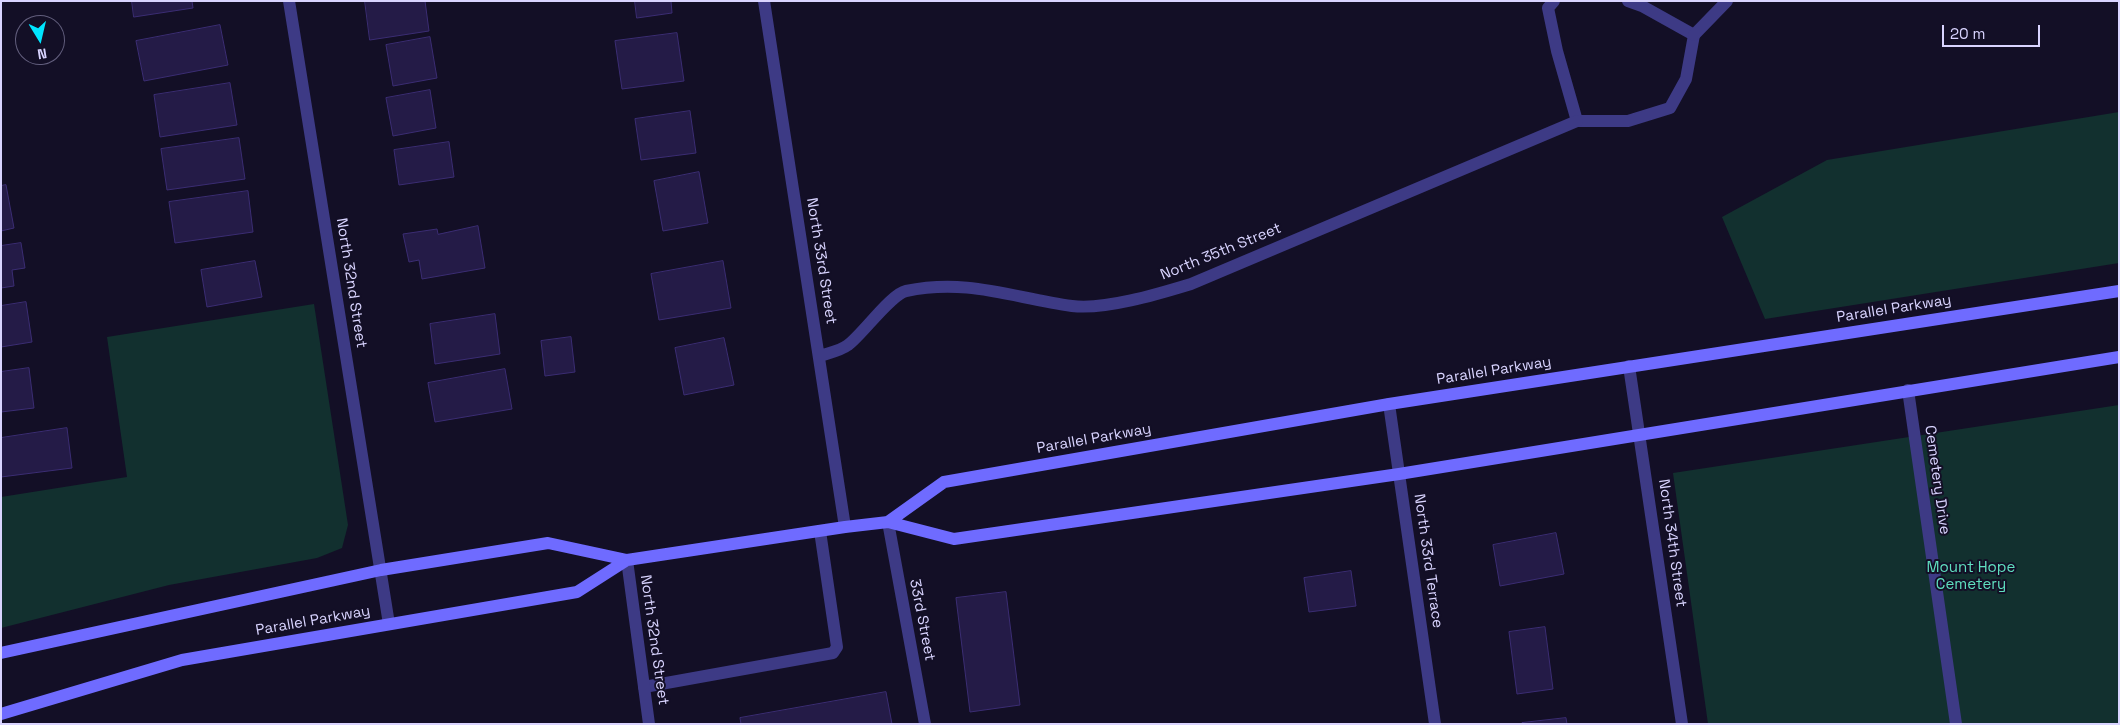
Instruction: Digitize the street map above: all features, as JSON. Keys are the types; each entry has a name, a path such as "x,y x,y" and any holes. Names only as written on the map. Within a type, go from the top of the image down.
{"main road":[{"name":"Parallel Parkway","path":"888,522 944,482 1389,404 2119,291"},
{"name":"Parallel Parkway","path":"1,654 382,570 548,543 627,560 888,522 954,539 1400,474 2119,357"},
{"name":"Parallel Parkway","path":"1,714 182,660 577,592 627,560"}],"street":[{"name":"North 32nd Street","path":"289,1 382,570 389,624"},
{"name":"North 33rd Street","path":"764,1 845,527"},
{"path":"1554,1 1548,8 1556,51 1577,120 1628,121 1670,108 1686,79 1694,35 1727,1"},
{"path":"1628,1 1642,6 1694,35"},
{"name":"North 35th Street","path":"820,356 848,346 903,292 948,286 1004,292 1073,306 1112,304 1157,295 1191,284 1577,120"},
{"name":"North 34th Street","path":"1629,366 1682,724"},
{"name":"Cemetery Drive","path":"1908,390 1956,724"},
{"name":"North 33rd Terrace","path":"1389,404 1435,724"},
{"name":"33rd Street","path":"888,522 925,724"},
{"path":"644,688 833,653 837,647 820,531"},
{"name":"North 32nd Street","path":"627,560 649,724"}],"green space":[{"path":"2119,112 2119,263 1765,319 1722,217 1827,160"},
{"path":"314,304 348,525 342,548 317,558 169,585 1,628 1,497 127,477 107,337"},
{"name":"Mount Hope Cemetery","path":"2119,405 2119,724 1708,724 1673,473"}],"building":[{"path":"132,1 192,1 193,8 134,17"},
{"path":"365,1 425,1 429,31 370,40"},
{"path":"635,1 671,1 672,13 637,18"},
{"path":"220,25 228,65 144,81 136,41"},
{"path":"677,33 684,81 622,89 615,41"},
{"path":"430,37 437,78 393,86 386,45"},
{"path":"230,83 237,125 160,137 154,95"},
{"path":"430,90 436,128 393,136 386,98"},
{"path":"690,111 696,153 641,160 635,119"},
{"path":"239,138 245,179 167,190 161,149"},
{"path":"449,142 454,177 399,185 394,150"},
{"path":"699,172 708,223 663,231 654,181"},
{"path":"6,185 14,228 1,231 1,186"},
{"path":"248,191 253,232 175,243 169,202"},
{"path":"478,226 485,268 422,279 419,260 409,262 403,234 437,229 438,234"},
{"path":"21,243 25,268 12,270 14,286 1,288 1,246"},
{"path":"255,261 262,297 207,307 201,270"},
{"path":"723,261 731,308 659,320 651,274"},
{"path":"26,302 32,342 1,347 1,306"},
{"path":"495,314 500,354 435,364 430,324"},
{"path":"571,337 575,372 545,376 541,341"},
{"path":"724,338 734,385 684,395 675,348"},
{"path":"29,368 34,408 1,412 1,372"},
{"path":"505,369 512,409 435,422 428,383"},
{"path":"67,428 72,468 1,477 1,438"},
{"path":"1556,533 1564,574 1500,586 1493,545"},
{"path":"1351,571 1356,606 1309,612 1304,578"},
{"path":"1006,592 1020,705 970,712 956,598"},
{"path":"1545,627 1553,689 1517,694 1509,632"},
{"path":"886,692 892,724 741,724 740,718"},
{"path":"1566,718 1567,724 1522,724 1522,723"}]}
